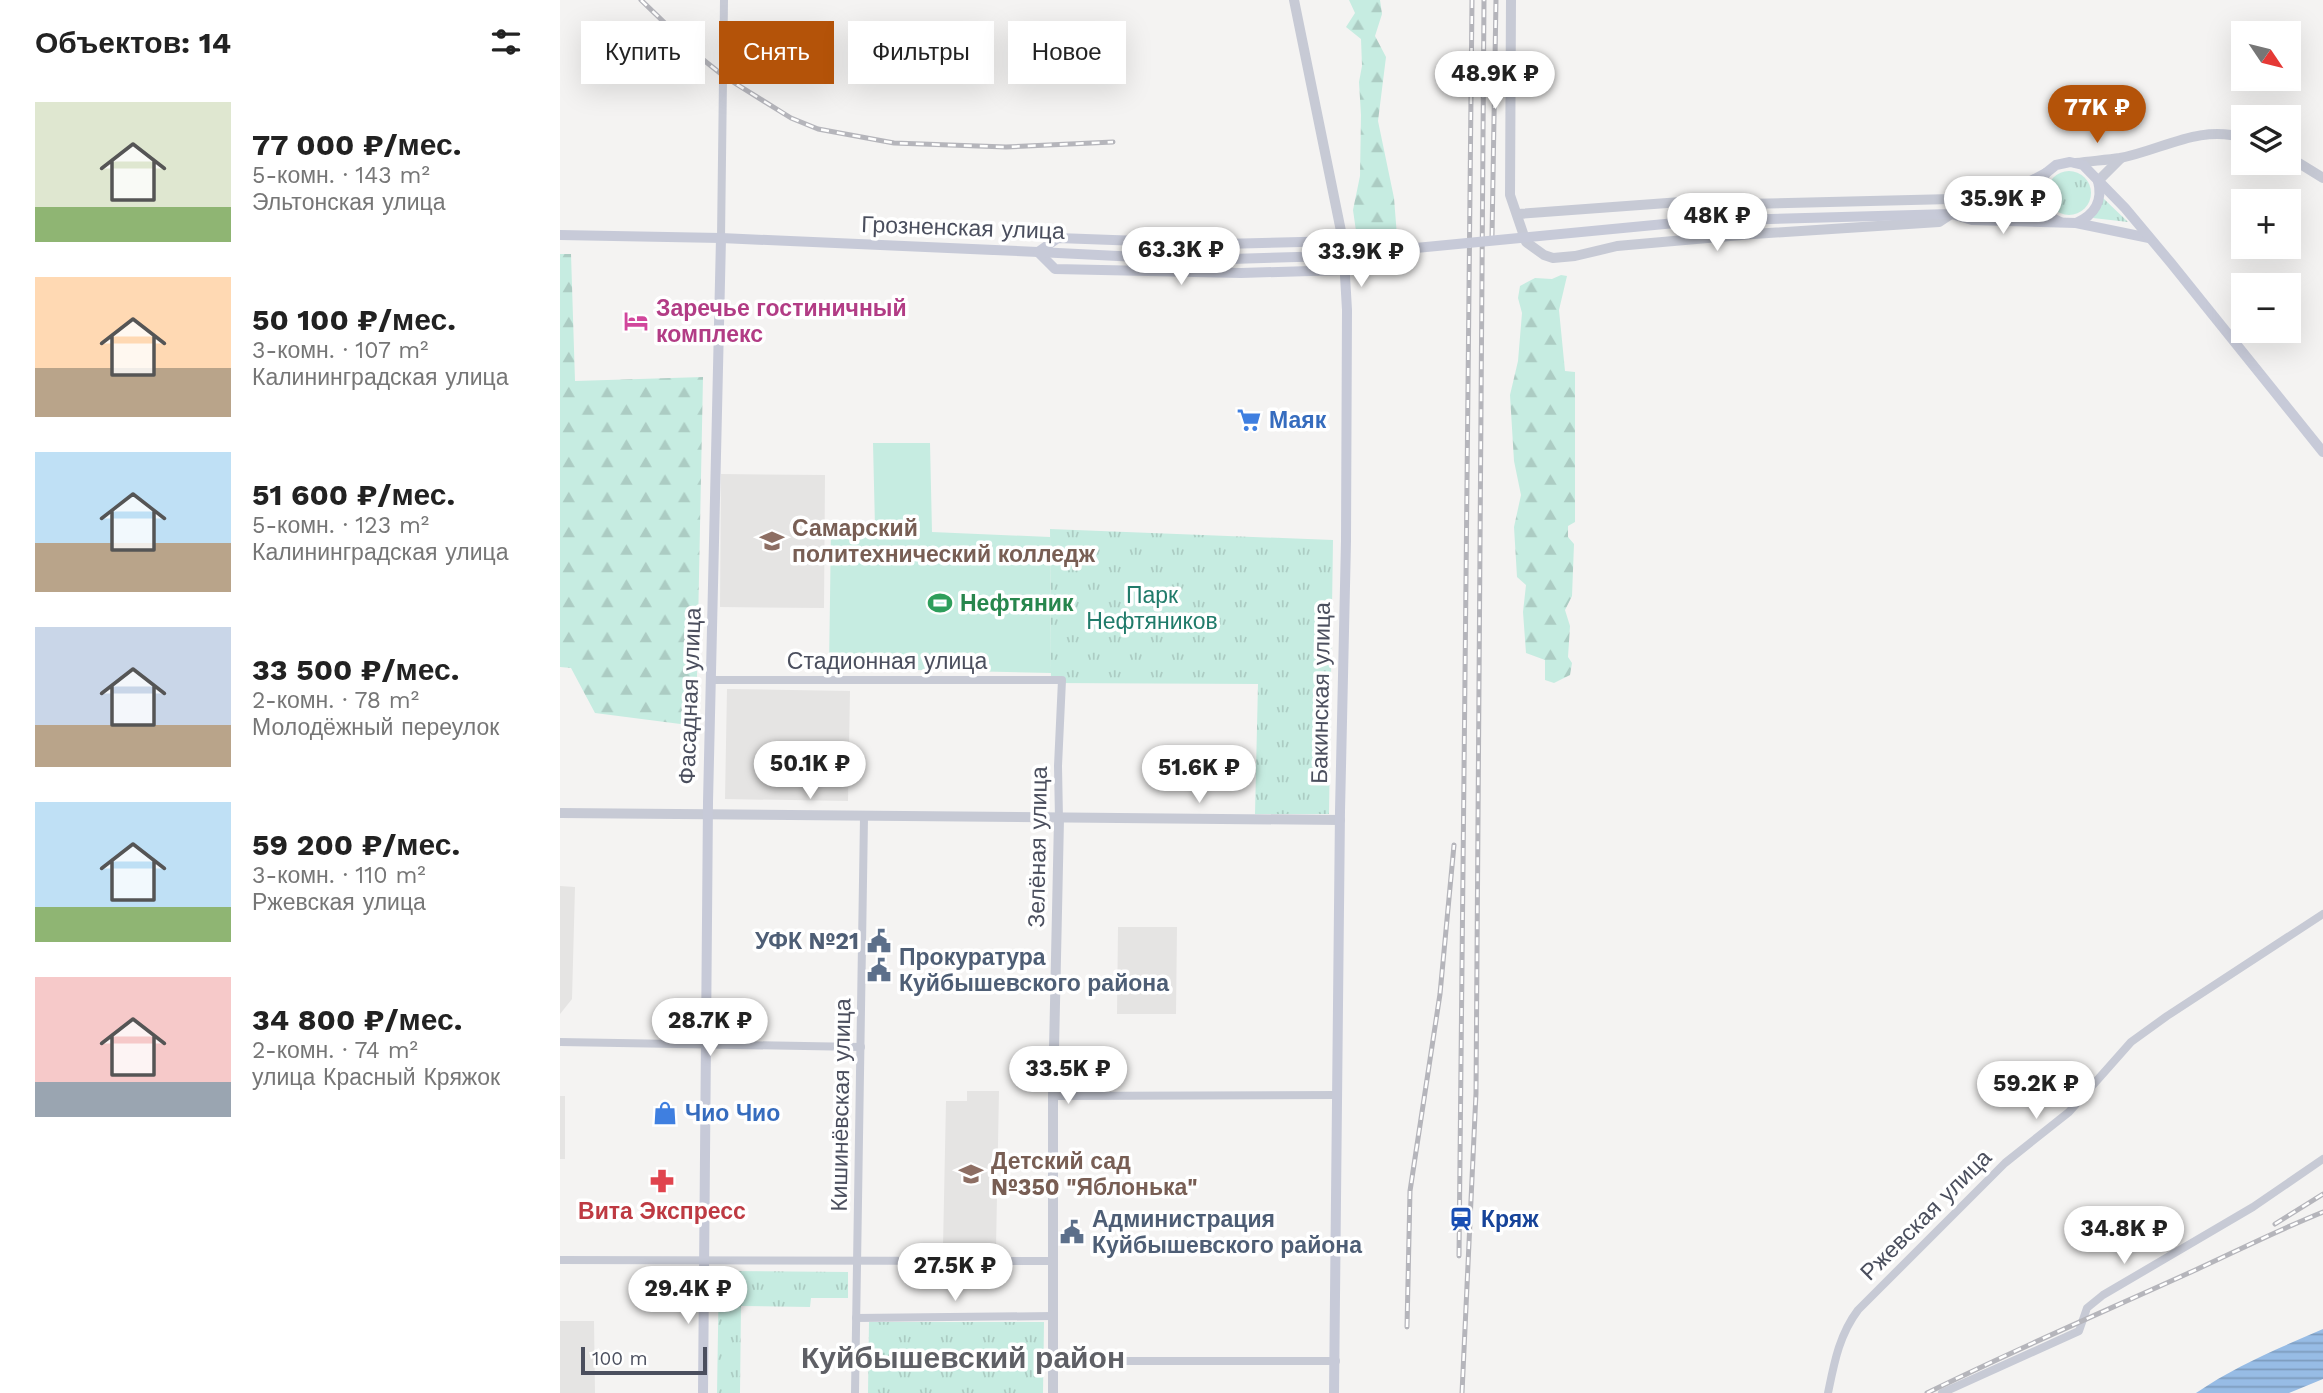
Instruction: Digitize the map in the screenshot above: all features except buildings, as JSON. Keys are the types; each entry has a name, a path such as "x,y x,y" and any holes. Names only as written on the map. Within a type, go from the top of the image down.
{"main road":[{"path":"1951,214 1998,198 2063,163 2076,163 2090,170 2149,237 2323,452"},
{"path":"2046,173 2039,186 2040,204 2049,216 2060,222"},
{"path":"2077,223 2095,209 2100,195 2098,181"},
{"name":"Грозненская улица","path":"560,235 721,238 1198,260 1333,257 1696,221 1951,214"},
{"path":"1951,214 1972,220 2077,223 2149,237"},
{"name":"Фасадная улица","path":"703,1393 708,816 721,238"},
{"path":"1343,241 1222,244 1058,238 1038,252 1055,269 1241,273 1344,271"},
{"name":"Бакинская улица","path":"1334,1393 1346,541 1347,310 1343,241"},
{"path":"1290,243 1344,271"}],"street":[{"name":"Фасадная улица","path":"721,238 724,0"},
{"name":"Бакинская улица","path":"1294,0 1343,241"},
{"path":"1511,0 1510,195 1525,242 1537,251 1553,258 1617,246 1939,222 1951,214"},
{"path":"2076,163 2121,158 2210,132 2231,134"},
{"path":"2098,181 2121,158"},
{"path":"2301,164 2323,178"},
{"path":"1518,214 1681,202 1744,204 1998,198"},
{"name":"Стадионная улица","path":"712,680 1062,680"},
{"name":"Зелёная улица","path":"1053,1393 1053,1096 1058,766 1062,680"},
{"path":"560,813 1059,820 1340,820"},
{"name":"Кишинёвская улица","path":"855,1393 864,817"},
{"name":"Ржевская улица","path":"1828,1393 1836,1354 1850,1320 2005,1163 2069,1112 2121,1052 2139,1036 2323,914"},
{"path":"560,1042 861,1046"},
{"path":"1053,1096 1338,1095"},
{"path":"1942,1393 2079,1331 2087,1308 2103,1295 2253,1207 2323,1159"},
{"path":"560,1260 1053,1261"},
{"path":"856,1318 1053,1316"},
{"path":"1053,1361 1336,1362"}],"shaded area":[{"name":"Самарский политехнический колледж","path":"721,474 825,475 824,608 720,607"},
{"path":"727,689 850,691 848,801 725,799"},
{"path":"560,886 575,887 572,999 560,1014"},
{"path":"1118,927 1177,927 1176,1014 1117,1014"},
{"name":"Детский сад №350 \"Яблонька\"","path":"967,1091 999,1091 996,1248 943,1247 946,1101 967,1101"},
{"path":"560,1096 565,1096 565,1159 560,1159"},
{"path":"560,1321 594,1321 595,1393 560,1393"}],"green space":[{"path":"1349,0 1380,0 1382,14 1375,36 1386,57 1378,121 1394,198 1397,236 1371,237 1356,231 1353,210 1360,176 1359,82 1362,66 1361,39 1346,27 1355,13"},
{"path":"2069,171 2078,172 2085,177 2090,184 2090,202 2085,209 2078,214 2069,215 2060,214 2053,209 2048,202 2047,193 2048,184 2053,177 2060,172"},
{"path":"2028,188 2029,201 2036,209 1995,205"},
{"path":"2103,198 2128,222 2093,218"},
{"path":"560,254 571,254 575,381 703,377 696,726 595,713 571,668 560,667"},
{"path":"1561,275 1567,276 1559,310 1565,371 1575,372 1575,522 1568,526 1568,537 1574,544 1572,596 1565,610 1570,626 1568,657 1572,663 1570,675 1554,683 1545,680 1545,660 1526,653 1523,612 1526,585 1517,577 1514,527 1521,495 1514,461 1510,395 1518,361 1522,313 1518,298 1520,286 1535,278 1552,279"},
{"name":"Нефтяник","path":"873,443 930,443 932,532 1050,537 1051,673 829,668 831,528 875,527"},
{"name":"Парк Нефтяников","path":"1050,529 1333,540 1329,814 1255,814 1258,684 1051,683"},
{"path":"719,1271 848,1272 848,1298 811,1298 810,1307 741,1306 740,1393 717,1393"},
{"path":"869,1322 1044,1322 1043,1393 868,1393"}],"water":[{"path":"2323,1329 2323,1379 2289,1393 2196,1393 2242,1366"}],"railway":[{"path":"641,0 701,58 725,77 791,118 818,129 894,143 1006,147 1113,142"},
{"path":"1459,1256 1472,0"},
{"path":"1462,1393 1476,1093 1484,0"},
{"path":"1492,236 1496,0"},
{"path":"1407,1327 1410,1191 1440,994 1454,845"},
{"path":"2275,1224 2323,1194"},
{"path":"1927,1393 2323,1212"}],"place":[{"name":"Заречье гостиничный комплекс","path":"636,321"},
{"name":"Маяк","path":"1249,420"},
{"name":"Самарский политехнический колледж","path":"772,541"},
{"name":"Нефтяник","path":"940,603"},
{"name":"УФК №21","path":"879,941"},
{"name":"Прокуратура Куйбышевского района","path":"879,970"},
{"name":"Чио Чио","path":"665,1113"},
{"name":"Детский сад №350 \"Яблонька\"","path":"971,1174"},
{"name":"Вита Экспресс","path":"662,1181"},
{"name":"Кряж","path":"1461,1219"},
{"name":"Администрация Куйбышевского района","path":"1072,1232"}],"district":[{"name":"Куйбышевский район","path":"963,1357"}]}
